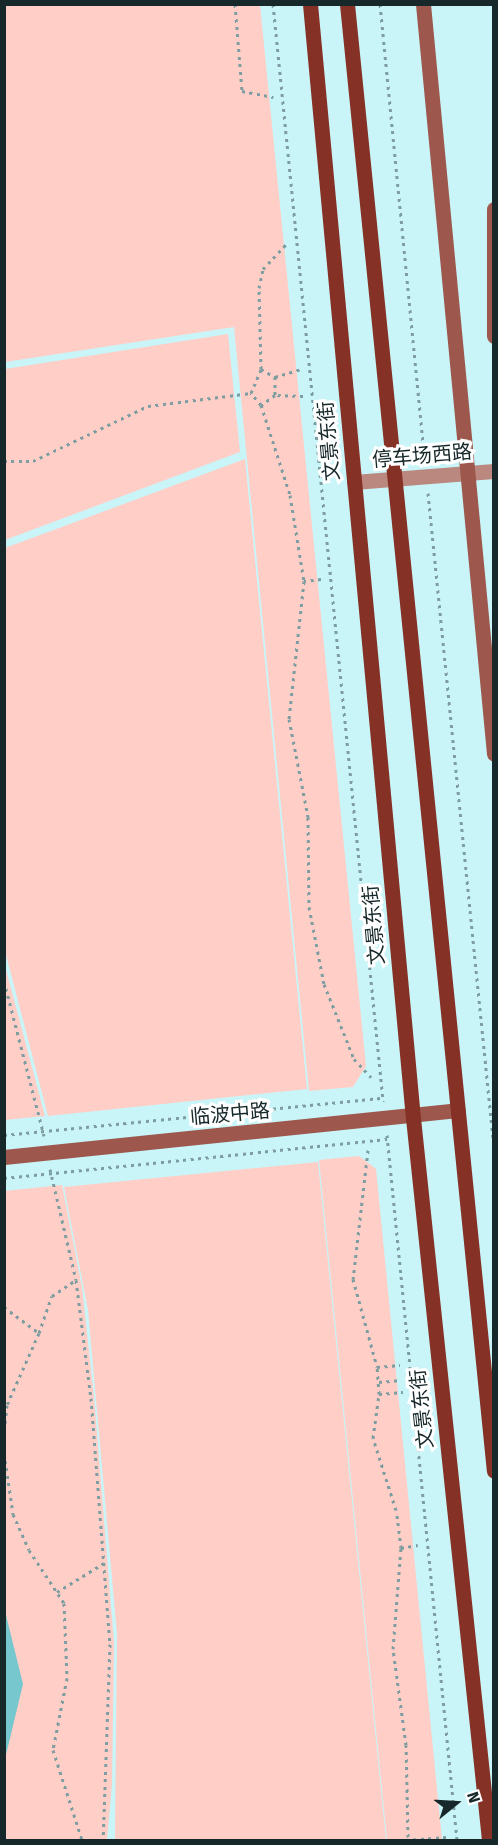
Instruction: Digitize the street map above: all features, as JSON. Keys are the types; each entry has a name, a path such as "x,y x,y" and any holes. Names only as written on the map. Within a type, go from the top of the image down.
{"main road":[{"name":"文景东街","path":"310,4 413,1118 489,1840"},
{"path":"347,4 494,1471"}],"street":[{"path":"423,4 494,754"},
{"path":"494,209 494,336"},
{"name":"停车场西路","path":"354,482 494,471"},
{"name":"临波中路","path":"4,1157 385,1121 458,1110"}],"path":[{"path":"236,4 242,91 273,97"},
{"path":"273,4 457,1840"},
{"path":"380,4 494,1148"},
{"path":"251,393 261,369 259,288 263,269 288,242"},
{"path":"261,369 275,377 301,369"},
{"path":"274,394 275,377"},
{"path":"251,393 261,405 290,495 304,581 290,719 308,817 309,908 324,984 340,1030 354,1059 371,1077"},
{"path":"4,461 33,461 148,405 251,393"},
{"path":"261,405 274,394 303,396"},
{"path":"304,581 321,579"},
{"path":"4,981 43,1131 76,1280 110,1644 103,1840"},
{"name":"临波中路","path":"4,1135 383,1098"},
{"name":"临波中路","path":"4,1178 387,1139"},
{"path":"368,1150 352,1279 377,1368 379,1394 373,1438 396,1510 401,1548 393,1649 406,1744 407,1839 447,1837"},
{"path":"4,1432 7,1405 39,1333 52,1296 76,1280"},
{"path":"4,1307 39,1333"},
{"path":"377,1368 400,1365"},
{"path":"378,1382 401,1380"},
{"path":"379,1394 403,1392"},
{"path":"4,1453 13,1514 64,1603 68,1631 67,1678 53,1750 82,1840"},
{"path":"401,1548 418,1545"},
{"path":"57,1592 104,1563"}],"shaded area":[{"path":"5,4 260,5 366,1066 353,1087 309,1091 234,327 5,362"},
{"path":"228,334 240,452 5,540 5,369"},
{"path":"245,459 307,1089 48,1116 5,951 5,548"},
{"path":"5,966 45,1116 5,1120"},
{"path":"359,1156 376,1169 442,1840 387,1840 319,1160"},
{"path":"318,1162 386,1840 115,1840 117,1634 88,1310 64,1187"},
{"path":"62,1185 82,1287 94,1397 114,1643 112,1784 107,1840 5,1840 4,1191"}],"water":[{"path":"5,1611 23,1684 5,1759"}]}
